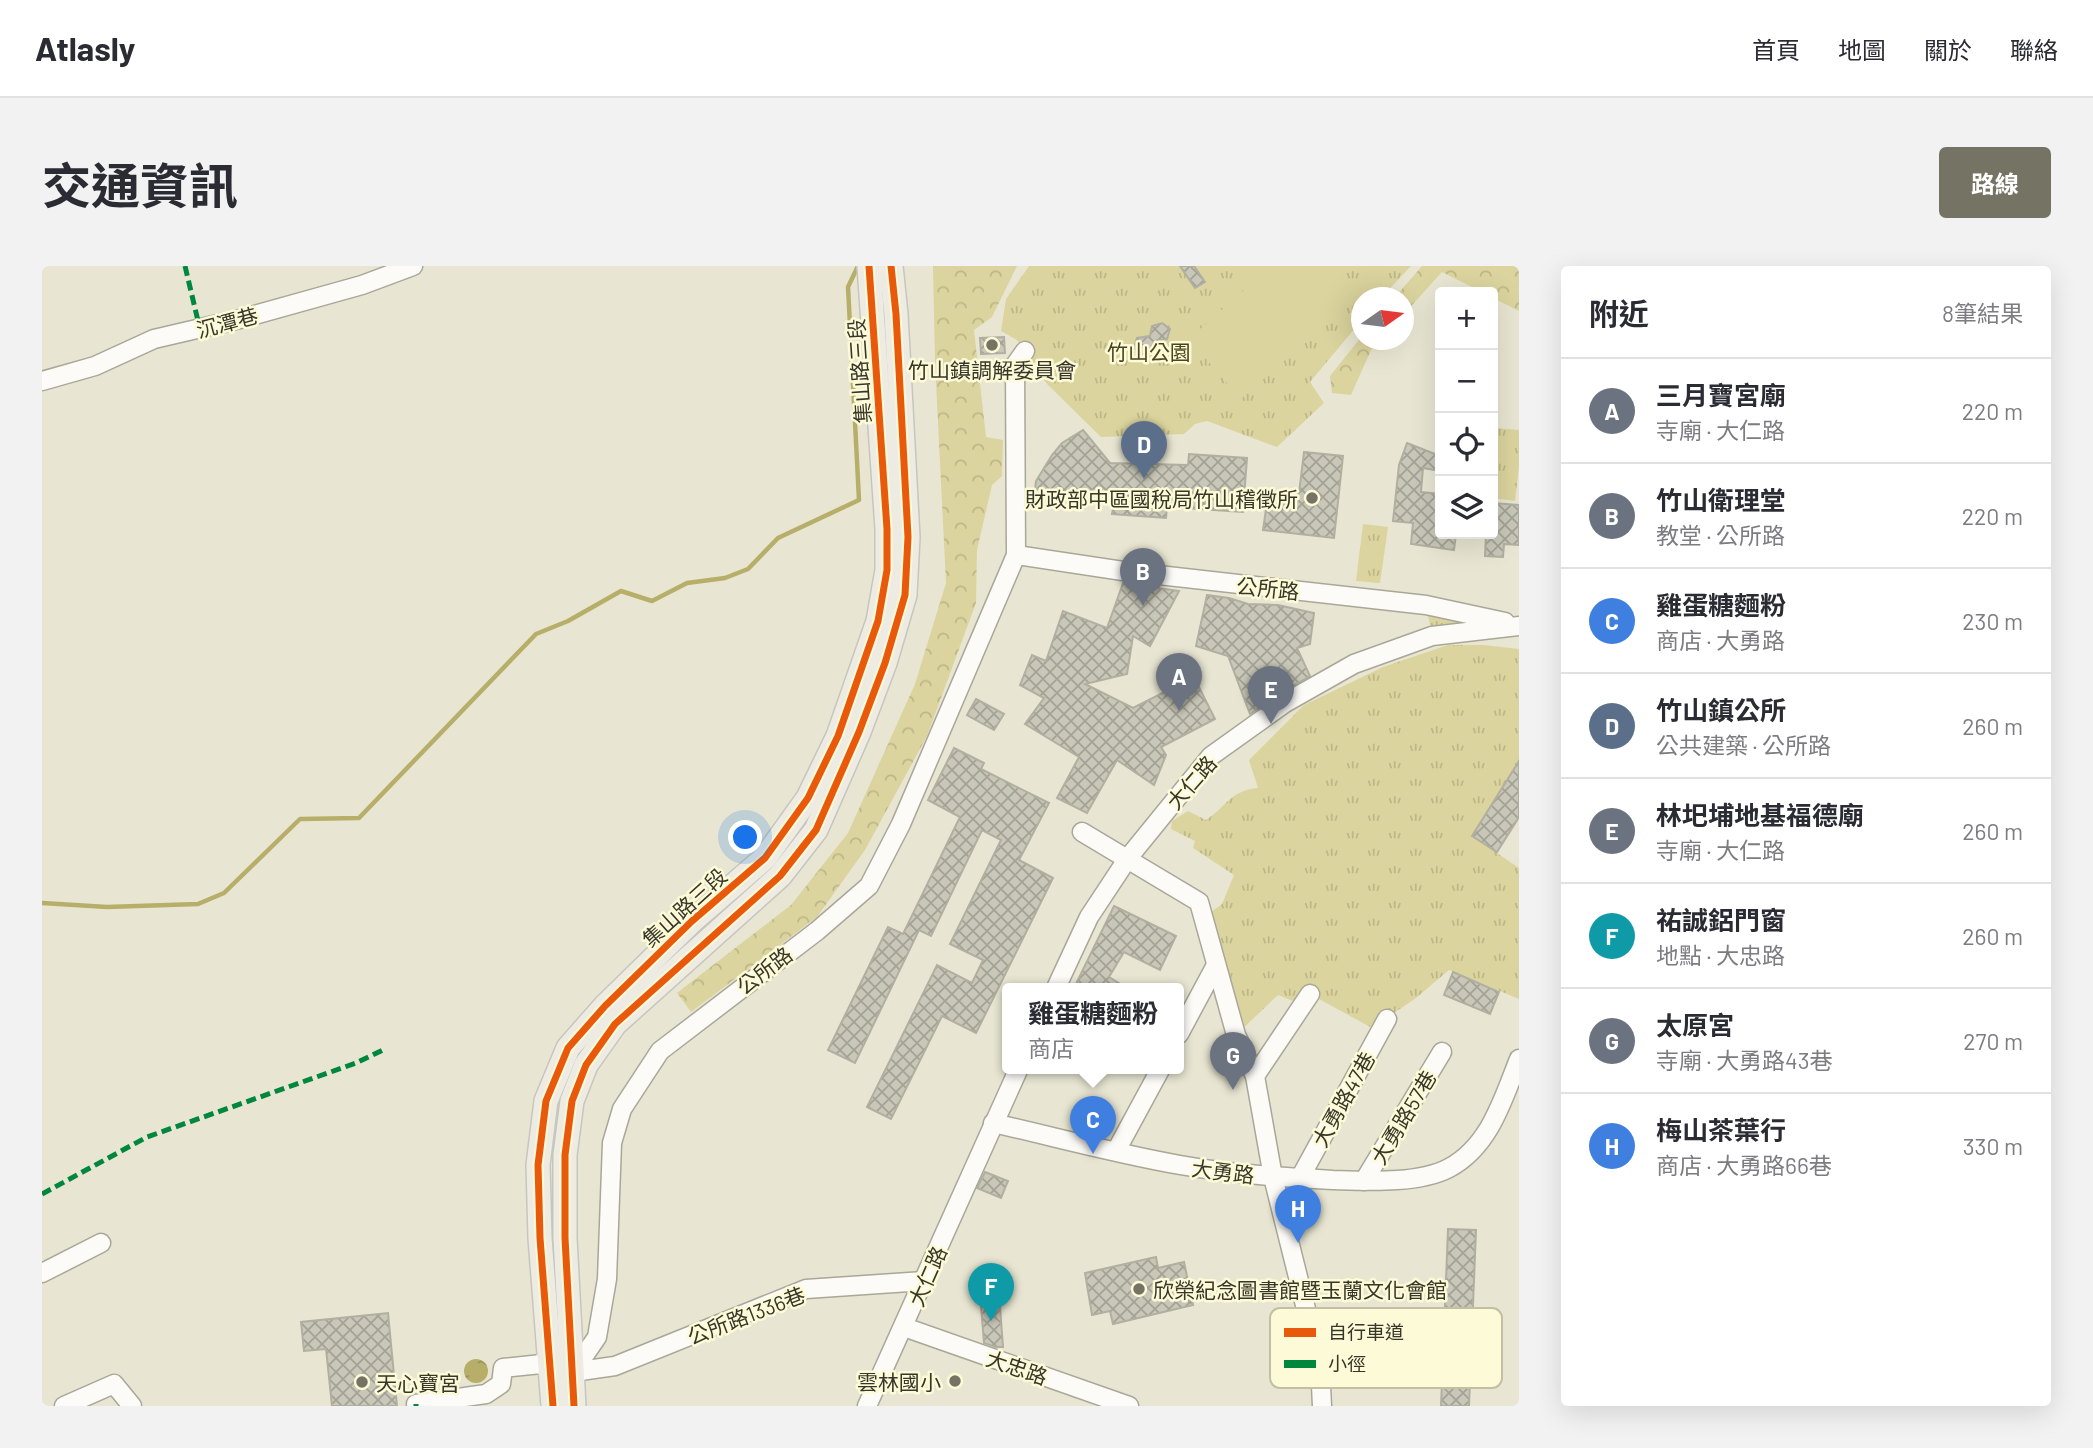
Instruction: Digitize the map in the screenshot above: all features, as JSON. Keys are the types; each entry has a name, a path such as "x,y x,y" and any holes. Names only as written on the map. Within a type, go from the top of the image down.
{"main road":[{"name":"集山路三段","path":"553,1406 540,1238 538,1165 546,1101 568,1048 605,1006 692,921 765,858 808,797 838,736 878,621 887,570 887,529 869,266"},
{"name":"集山路三段","path":"574,1406 565,1238 565,1155 572,1101 586,1065 615,1024 780,876 816,830 859,732 885,663 905,595 908,537 897,327 891,266"}],"street":[{"name":"沉潭巷","path":"42,381 95,366 154,339 244,318 362,285 413,266"},
{"name":"公所路","path":"573,1372 597,1337 607,1279 611,1143 622,1109 660,1051 817,931 869,886 901,824 1016,555 1015,365 1026,351"},
{"name":"公所路","path":"1016,555 1135,572 1426,605 1519,625"},
{"path":"1426,605 1432,636"},
{"name":"大仁路","path":"1058,983 1089,917 1128,858 1211,756 1285,703 1353,664 1432,636 1519,625"},
{"path":"1082,832 1199,902 1236,1035 1255,1076 1273,1177 1306,1308"},
{"path":"1184,1025 1216,965"},
{"path":"1255,1076 1310,994"},
{"name":"大勇路47巷","path":"1300,1178 1387,1019"},
{"name":"大勇路57巷","path":"1364,1181 1442,1052"},
{"name":"大勇路","path":"993,1124 1180,1165 1273,1177 1405,1180 1448,1169 1472,1151 1492,1126 1519,1059"},
{"name":"大仁路","path":"867,1406 1016,1074"},
{"path":"1116,1151 1158,1074"},
{"path":"42,1273 102,1244"},
{"name":"公所路1336巷","path":"573,1372 615,1366 806,1289 924,1281"},
{"name":"大忠路","path":"904,1327 1129,1406"},
{"path":"416,1404 486,1394 500,1384 503,1368 551,1363 573,1372"},
{"path":"64,1406 114,1384 132,1406"},
{"path":"1321,1388 1322,1406"}],"green space":[{"path":"933,266 1017,266 992,317 974,330 986,437 1003,440 1002,476 992,485 977,550 976,603 927,736 865,850 817,917 691,1012 677,993 791,905 848,833 915,684 946,583"},
{"name":"竹山公園","path":"1029,266 1411,266 1391,287 1351,287 1351,333 1310,382 1324,403 1277,447 1207,421 1195,424 1184,434 1101,437 1047,384 1017,340 1001,331 1006,299"},
{"path":"1271,266 1333,266 1351,287 1351,301 1241,399 1189,339"},
{"path":"1422,266 1519,266 1519,311 1498,300 1498,287 1472,287 1442,272 1414,303 1414,287 1404,287"},
{"path":"1351,350 1371,350 1351,395 1332,393 1330,376"},
{"path":"1498,428 1519,430 1515,501 1498,499"},
{"path":"1363,524 1388,527 1380,583 1356,581"},
{"path":"1426,605 1506,622 1432,636"},
{"path":"1448,645 1519,649 1519,761 1472,836 1519,868 1519,999 1449,970 1416,998 1372,1028 1310,994 1298,1003 1278,995 1236,1035 1206,916 1222,904 1234,875 1193,848 1195,841 1171,829 1172,821 1188,811 1206,820 1235,795 1258,788 1249,760 1304,705 1383,667"}],"water":[{"path":"476,1359 487,1366 488,1371 481,1382 476,1383 465,1376 464,1371 471,1360"}],"building":[{"path":"1180,266 1194,266 1205,282 1195,288"},
{"path":"1162,323 1170,329 1167,339 1155,341 1148,353 1141,354 1134,348 1137,338 1150,336 1152,326"},
{"name":"竹山鎮調解委員會","path":"1004,337 1005,353 981,354 980,338"},
{"path":"1083,430 1110,463 1188,465 1189,454 1247,458 1243,512 1167,507 1166,518 1112,514 1115,498 1035,489 1036,481 1052,455 1062,443"},
{"path":"1407,443 1435,454 1435,470 1423,468 1421,492 1435,493 1435,539 1455,539 1454,550 1411,544 1413,523 1393,521 1399,465"},
{"name":"財政部中區國稅局竹山稽徵所","path":"1304,452 1343,456 1334,538 1263,530 1267,502 1285,504 1287,491 1299,493"},
{"path":"1498,503 1519,505 1519,545 1504,544 1503,557 1485,556 1486,539 1498,539"},
{"path":"1123,583 1179,591 1150,646 1133,636 1127,674 1085,684 1133,708 1194,677 1215,719 1161,747 1166,755 1154,785 1117,760 1087,813 1057,798 1079,757 1025,724 1044,698 1020,685 1032,655 1046,661 1063,611 1107,628"},
{"path":"1207,595 1314,613 1310,644 1297,648 1310,676 1250,714 1228,656 1196,646"},
{"path":"976,699 1004,714 994,730 967,715"},
{"path":"954,748 984,763 981,769 1049,803 1019,860 1053,878 976,1033 942,1016 891,1119 867,1107 937,965 972,983 983,960 950,944 1001,840 982,830 931,936 919,930 855,1063 828,1050 888,927 903,934 960,817 928,800"},
{"path":"1519,761 1519,817 1497,852 1472,836"},
{"path":"1114,906 1176,936 1160,970 1124,952 1109,977 1119,983 1076,983"},
{"path":"1453,972 1499,992 1490,1014 1444,995"},
{"path":"985,1172 1008,1181 1001,1198 977,1188"},
{"path":"1448,1229 1476,1230 1473,1308 1445,1308"},
{"name":"欣榮紀念圖書館暨玉蘭文化會館","path":"1156,1257 1158,1268 1184,1262 1193,1305 1113,1324 1110,1311 1092,1315 1085,1273"},
{"path":"999,1293 1003,1347 984,1343 980,1294"},
{"name":"天心寶宮","path":"388,1313 397,1406 332,1406 326,1349 304,1351 301,1322"},
{"path":"1442,1388 1470,1388 1469,1406 1441,1406"}],"waterway":[{"path":"42,903 107,907 198,904 224,893 300,819 359,818 536,634 568,621 621,591 652,601 687,583 725,578 748,569 778,538 859,500 848,287 858,266"}],"marked path":[{"path":"185,266 198,321"},
{"path":"42,1194 147,1137 356,1063 383,1050"}],"cycle path":[{"path":"553,1406 540,1238 538,1165 546,1101 568,1048 605,1006 692,921 765,858 808,798 838,736 878,621 887,570 887,529 869,266"},
{"path":"574,1406 565,1238 565,1155 572,1101 586,1065 615,1024 780,876 816,830 859,732 885,663 905,595 908,537 891,266"}],"place":[{"name":"竹山鎮調解委員會","path":"992,345"},
{"name":"竹山鎮公所","path":"1144,479"},
{"name":"財政部中區國稅局竹山稽徵所","path":"1312,498"},
{"name":"竹山衛理堂","path":"1143,606"},
{"name":"三月寶宮廟","path":"1179,711"},
{"name":"林圯埔地基福德廟","path":"1271,724"},
{"name":"太原宮","path":"1233,1090"},
{"name":"雞蛋糖麵粉","path":"1093,1154"},
{"name":"梅山茶葉行","path":"1298,1243"},
{"name":"欣榮紀念圖書館暨玉蘭文化會館","path":"1139,1289"},
{"name":"祐誠鋁門窗","path":"991,1321"},
{"name":"雲林國小","path":"955,1381"},
{"name":"天心寶宮","path":"362,1382"}]}
